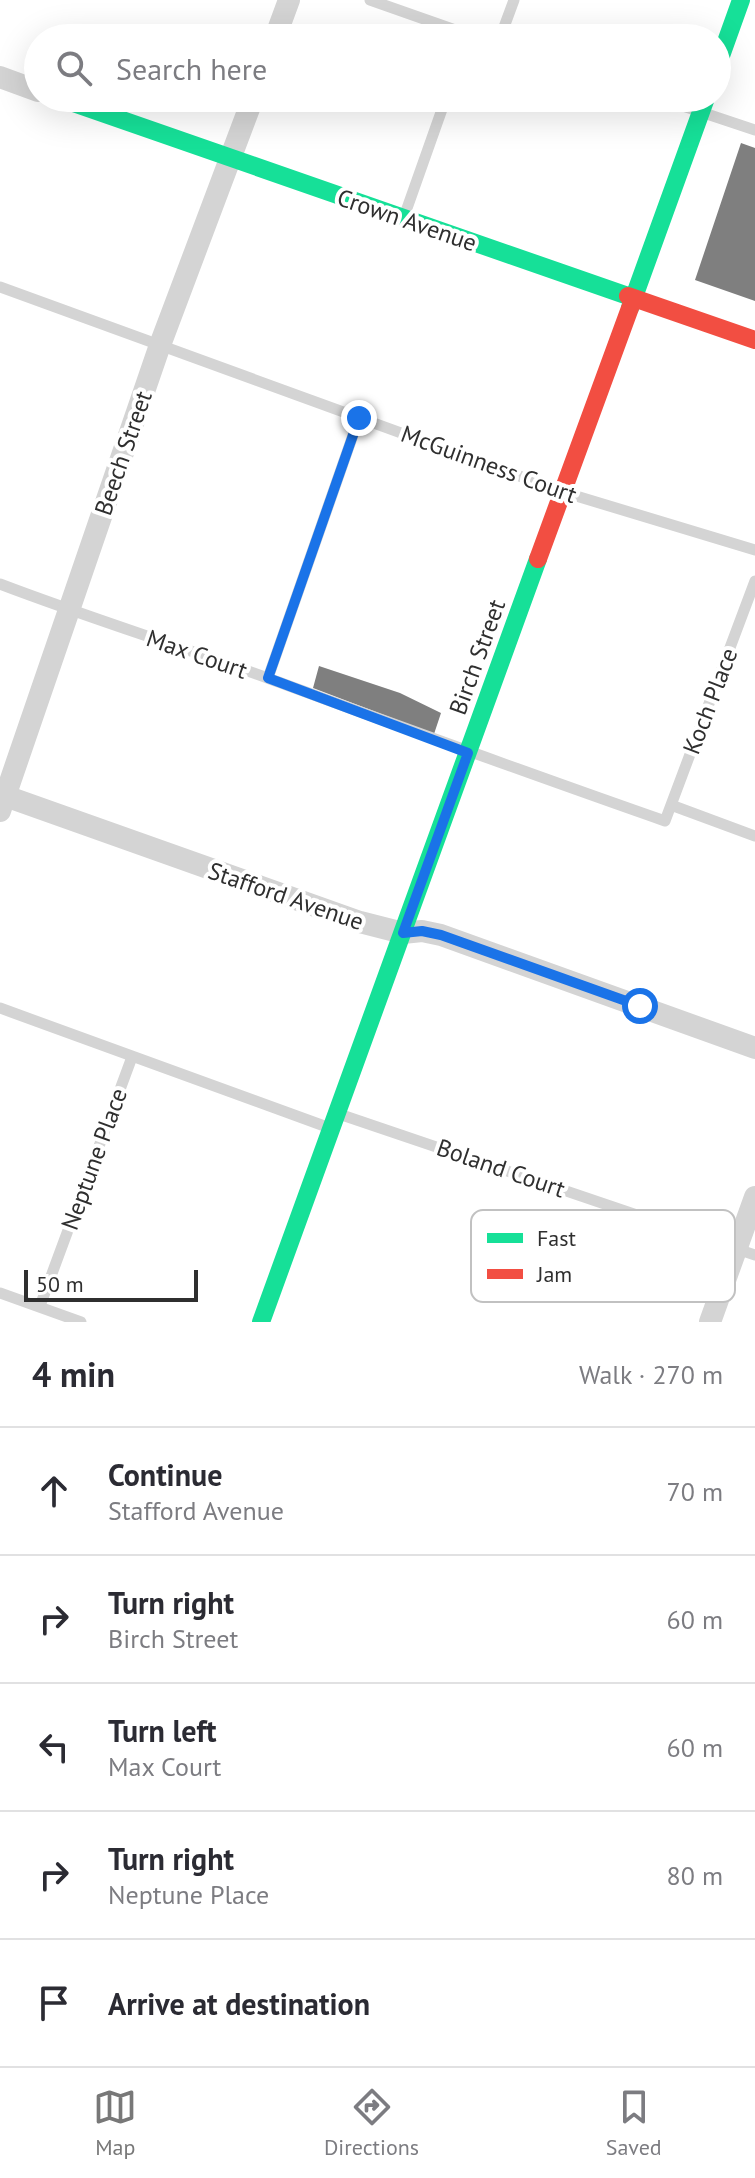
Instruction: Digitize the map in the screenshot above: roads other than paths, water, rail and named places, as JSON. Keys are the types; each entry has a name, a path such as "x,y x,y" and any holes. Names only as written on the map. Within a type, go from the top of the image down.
{"street":[{"path":"280,24 289,0"},
{"path":"731,28 741,0"},
{"path":"0,77 24,86"},
{"name":"Crown Avenue","path":"99,112 755,340"},
{"name":"Beech Street","path":"2,800 160,345 248,112"},
{"name":"Birch Street","path":"261,1322 700,112"},
{"name":"Stafford Avenue","path":"2,800 360,922 403,933 422,931 441,935 755,1048"},
{"path":"735,1273 746,1251 755,1197"},
{"path":"710,1322 720,1302"}],"lane":[{"path":"370,0 436,24"},
{"path":"505,24 514,0"},
{"path":"403,218 441,112"},
{"path":"718,112 755,130"},
{"name":"McGuinness Court","path":"0,287 563,492 755,550"},
{"path":"268,678 359,418"},
{"name":"Koch Place","path":"665,821 755,581"},
{"name":"Max Court","path":"0,584 665,821"},
{"path":"671,805 755,836"},
{"name":"Boland Court","path":"0,1008 132,1057 616,1210"},
{"name":"Neptune Place","path":"40,1306 132,1057"},
{"path":"0,1293 81,1322"}]}
